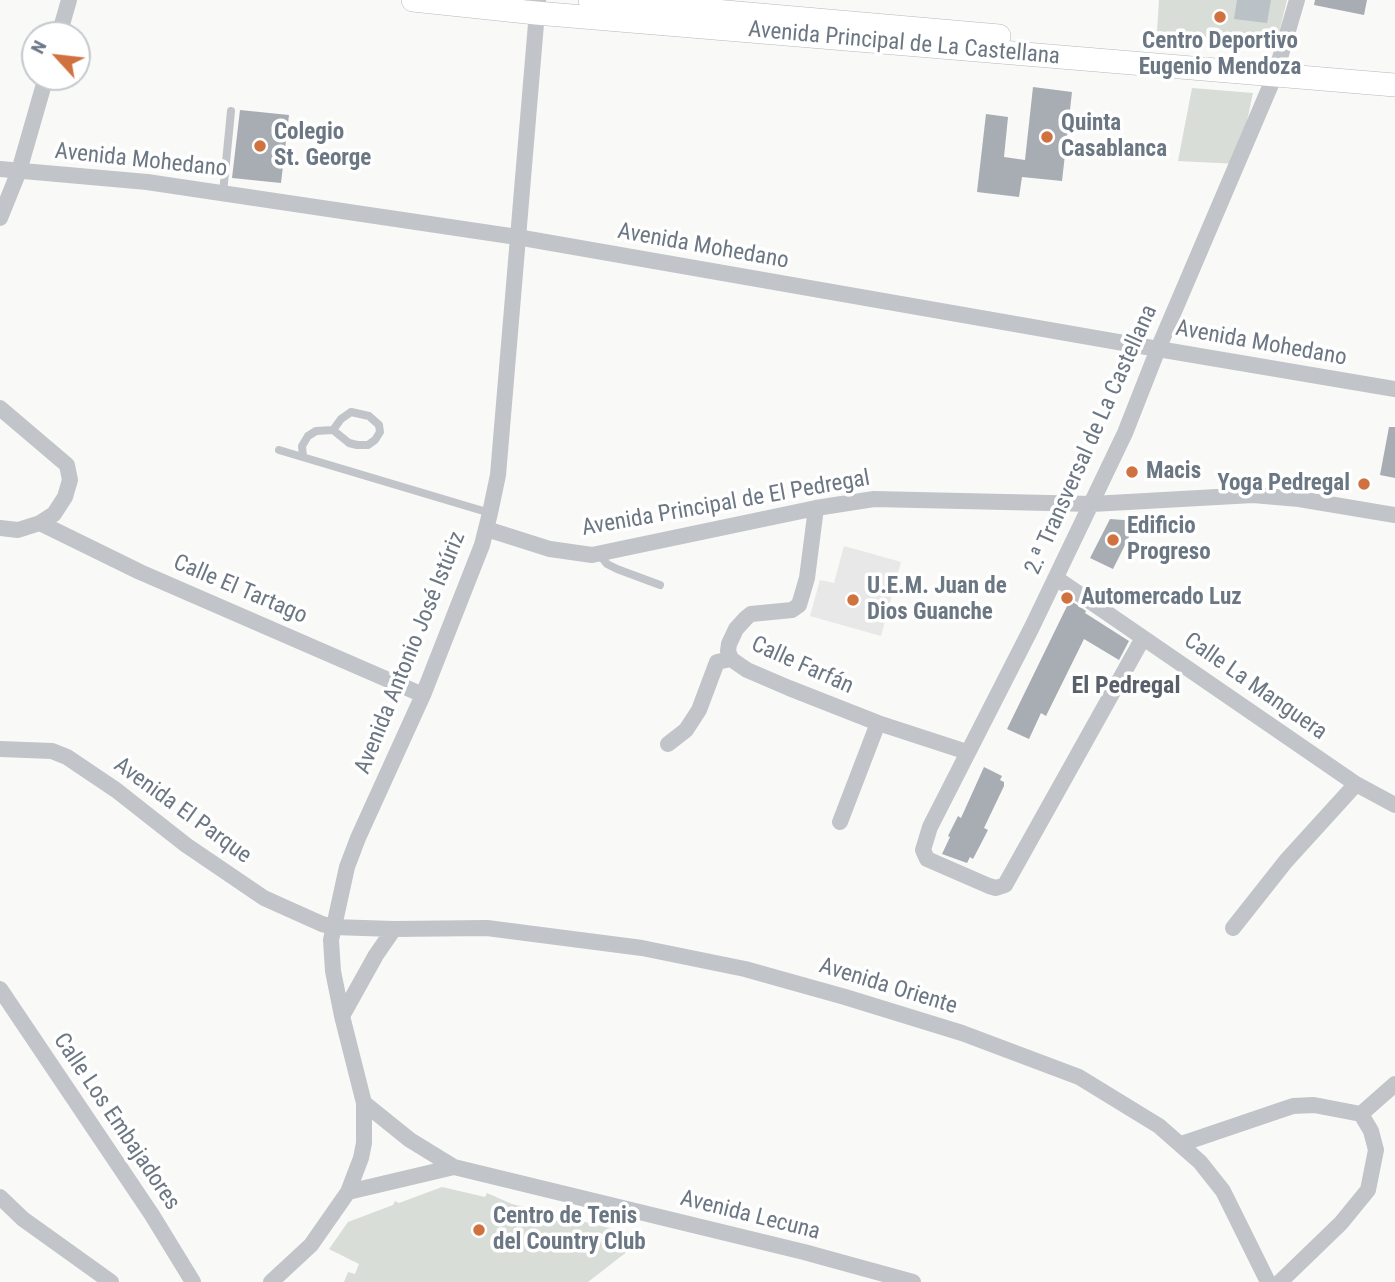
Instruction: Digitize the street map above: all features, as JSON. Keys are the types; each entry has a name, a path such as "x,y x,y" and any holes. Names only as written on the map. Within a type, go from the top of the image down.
{"street":[{"path":"63,21 69,0"},
{"name":"Avenida Principal de La Castellana","path":"413,0 537,6 1276,68 1395,70"},
{"name":"Avenida Principal de La Castellana","path":"590,0 1276,68 1395,85"},
{"name":"2.ª Transversal de La Castellana","path":"1143,638 1005,885 996,888 927,859 923,850 930,827 1056,578 1125,433 1276,68 1297,0"},
{"name":"Avenida Antonio José Istúriz","path":"271,1282 311,1245 348,1192 364,1143 365,1103 342,1016 331,952 333,926 347,867 358,838 423,695 489,521 498,475 537,6"},
{"path":"0,219 19,171 42,91"},
{"name":"Avenida Mohedano","path":"0,169 147,182 517,237 1395,389"},
{"path":"0,408 67,466 69,480 65,497 54,514 40,523 18,530 0,528"},
{"name":"Avenida Principal de El Pedregal","path":"489,521 550,549 580,555 599,554 816,508 889,499 1092,504 1253,495 1299,499 1395,516"},
{"name":"Calle Farfán","path":"816,508 807,578 799,606 782,613 751,614 736,629 729,644 731,659 747,670 878,723 967,752"},
{"name":"Calle El Tartago","path":"40,523 139,572 423,695"},
{"name":"Calle La Manguera","path":"1056,578 1356,784 1395,805"},
{"path":"668,744 686,730 699,710 717,662 731,659"},
{"path":"840,822 878,723"},
{"name":"Avenida El Parque","path":"0,749 52,751 67,757 116,790 186,845 264,898 305,917 333,926"},
{"path":"1233,928 1286,861 1356,784"},
{"name":"Avenida Oriente","path":"333,926 394,929 487,928 642,947 745,969 962,1033 1079,1077 1159,1126 1200,1163 1223,1191 1268,1282"},
{"path":"342,1016 376,955 394,929"},
{"name":"Calle Los Embajadores","path":"0,989 152,1215 193,1282"},
{"path":"1361,1114 1395,1084"},
{"name":"Avenida Lecuna","path":"365,1103 410,1140 454,1167 804,1252 913,1282"},
{"path":"1181,1144 1293,1106 1314,1105 1361,1114 1371,1131 1376,1150 1368,1190 1341,1223 1280,1282"},
{"name":"Avenida Lecuna","path":"348,1192 454,1167"},
{"path":"0,1197 23,1219 111,1282"}],"lane":[{"path":"223,193 231,111"},
{"path":"303,457 302,446 308,436 316,431 332,430 349,443 368,445 380,432 379,425 369,416 351,412 332,430"},
{"path":"279,450 489,521"},
{"path":"599,554 607,564 660,585"}],"shaded area":[{"name":"Centro Deportivo Eugenio Mendoza","path":"1159,0 1287,0 1276,45 1157,31"},
{"path":"1237,0 1271,0 1267,23 1234,19"},
{"path":"1192,88 1253,93 1238,164 1178,161"},
{"name":"U.E.M. Juan de Dios Guanche","path":"844,546 901,562 881,636 810,616 820,580 834,583"},
{"name":"Centro de Tenis del Country Club","path":"442,1187 485,1197 487,1193 512,1204 646,1237 588,1282 344,1282 348,1272 355,1274 359,1264 329,1249 348,1222 393,1205 395,1201 399,1203"}],"building":[{"path":"1315,0 1367,0 1364,15 1314,5"},
{"name":"Quinta Casablanca","path":"1033,87 1072,92 1062,181 1022,177 1019,197 977,192 986,114 1008,117 1004,157 1025,160"},
{"name":"Colegio St. George","path":"240,110 289,115 281,183 232,178"},
{"path":"1389,427 1395,427 1395,478 1380,475"},
{"name":"Edificio Progreso","path":"1110,519 1137,521 1113,569 1090,558"},
{"path":"1070,600 1086,611 1085,613 1129,641 1119,660 1084,639 1046,716 1041,713 1029,739 1007,729"},
{"path":"984,767 1002,776 1000,780 1004,782 1004,786 984,828 988,830 973,859 970,857 967,863 942,854 950,837 948,836 958,816 961,818"}],"place":[{"name":"Centro Deportivo Eugenio Mendoza","path":"1220,17"},
{"name":"Quinta Casablanca","path":"1047,137"},
{"name":"Colegio St. George","path":"260,146"},
{"name":"Macis","path":"1132,472"},
{"name":"Yoga Pedregal","path":"1364,484"},
{"name":"Edificio Progreso","path":"1113,540"},
{"name":"Automercado Luz","path":"1067,598"},
{"name":"U.E.M. Juan de Dios Guanche","path":"853,600"},
{"name":"Centro de Tenis del Country Club","path":"479,1230"}],"district":[{"name":"El Pedregal","path":"1126,687"}]}
